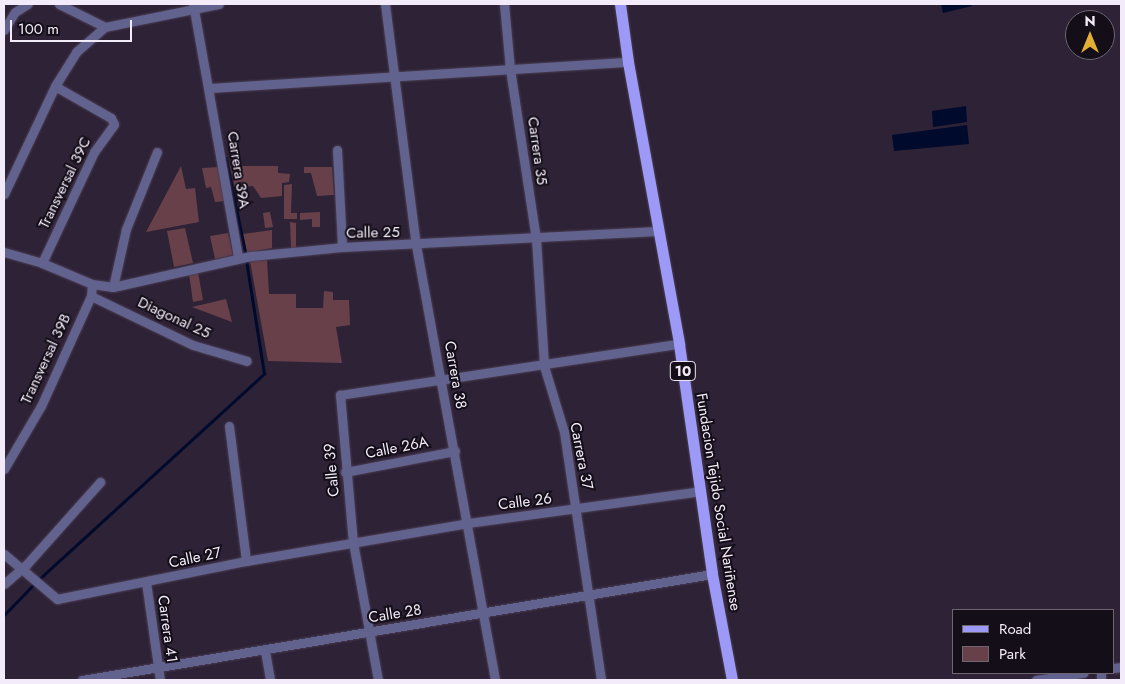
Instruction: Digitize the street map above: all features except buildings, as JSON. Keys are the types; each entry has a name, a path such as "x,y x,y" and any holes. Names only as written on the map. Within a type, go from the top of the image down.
{"main road":[{"name":"10","path":"620,4 628,62"},
{"name":"Fundacion Tejido Social Nariñense","path":"628,62 680,344 712,574 732,680"}],"street":[{"path":"4,30 15,12 28,4"},
{"path":"59,4 104,27"},
{"path":"4,194 55,86 76,52 104,27 193,6 220,4"},
{"name":"Carrera 38","path":"385,4 392,75 416,245 443,380 494,680"},
{"name":"Carrera 35","path":"504,4 510,69 536,238"},
{"name":"Carrera 39A","path":"193,6 244,257"},
{"path":"210,88 392,75 628,62"},
{"name":"Transversal 39C","path":"42,263 94,152 114,124 111,118 55,86"},
{"path":"337,150 342,247"},
{"path":"113,286 126,229 157,152"},
{"name":"Calle 25","path":"92,284 113,286 244,257 342,247 416,245 658,232"},
{"name":"Carrera 37","path":"536,238 544,366 564,432 601,680"},
{"path":"4,252 42,263 92,284"},
{"name":"Transversal 39B","path":"4,469 41,406 91,296 92,284"},
{"name":"Diagonal 25","path":"91,296 193,344 247,361"},
{"path":"443,380 680,344"},
{"name":"Calle 39","path":"378,680 353,543 345,472 340,395 443,380"},
{"path":"229,426 246,561"},
{"name":"Calle 26A","path":"345,472 455,452"},
{"path":"4,584 22,568 100,482"},
{"name":"Calle 26","path":"353,543 468,523 701,491"},
{"name":"Calle 27","path":"22,568 57,599 246,561 353,543"},
{"path":"4,554 22,568"},
{"name":"Calle 28","path":"82,680 159,669 712,574"},
{"name":"Carrera 41","path":"146,582 160,680"},
{"path":"265,651 270,680"},
{"path":"1036,680 1076,674"}],"green space":[{"path":"181,166 186,189 195,188 199,222 146,232"},
{"path":"230,166 278,166 278,173 290,174 289,182 282,183 282,196 261,198 253,186 235,188"},
{"path":"220,167 225,201 215,202 211,187 206,188 202,168"},
{"path":"304,167 332,167 334,195 317,196 311,173 304,173"},
{"path":"292,184 291,213 297,213 297,219 284,219 284,185"},
{"path":"270,212 273,227 265,228 263,213"},
{"path":"320,212 320,227 312,227 312,219 300,220 300,213"},
{"path":"290,222 296,223 296,248 291,248"},
{"path":"185,228 193,263 174,267 167,231"},
{"path":"272,230 272,248 247,253 243,234"},
{"path":"228,233 233,255 215,259 210,236"},
{"path":"267,260 269,294 296,294 296,308 323,308 324,291 333,292 333,300 349,300 350,325 336,327 342,363 268,361 250,261"},
{"path":"198,272 203,300 193,302 189,274"},
{"path":"226,299 232,322 192,307"}],"water":[{"path":"941,4 971,4 972,6 943,13"},
{"path":"966,106 967,122 933,127 932,111"},
{"path":"967,125 969,144 894,151 892,135"}],"waterway":[{"path":"226,158 246,255"},
{"path":"4,615 36,582 264,374 246,260"}]}
